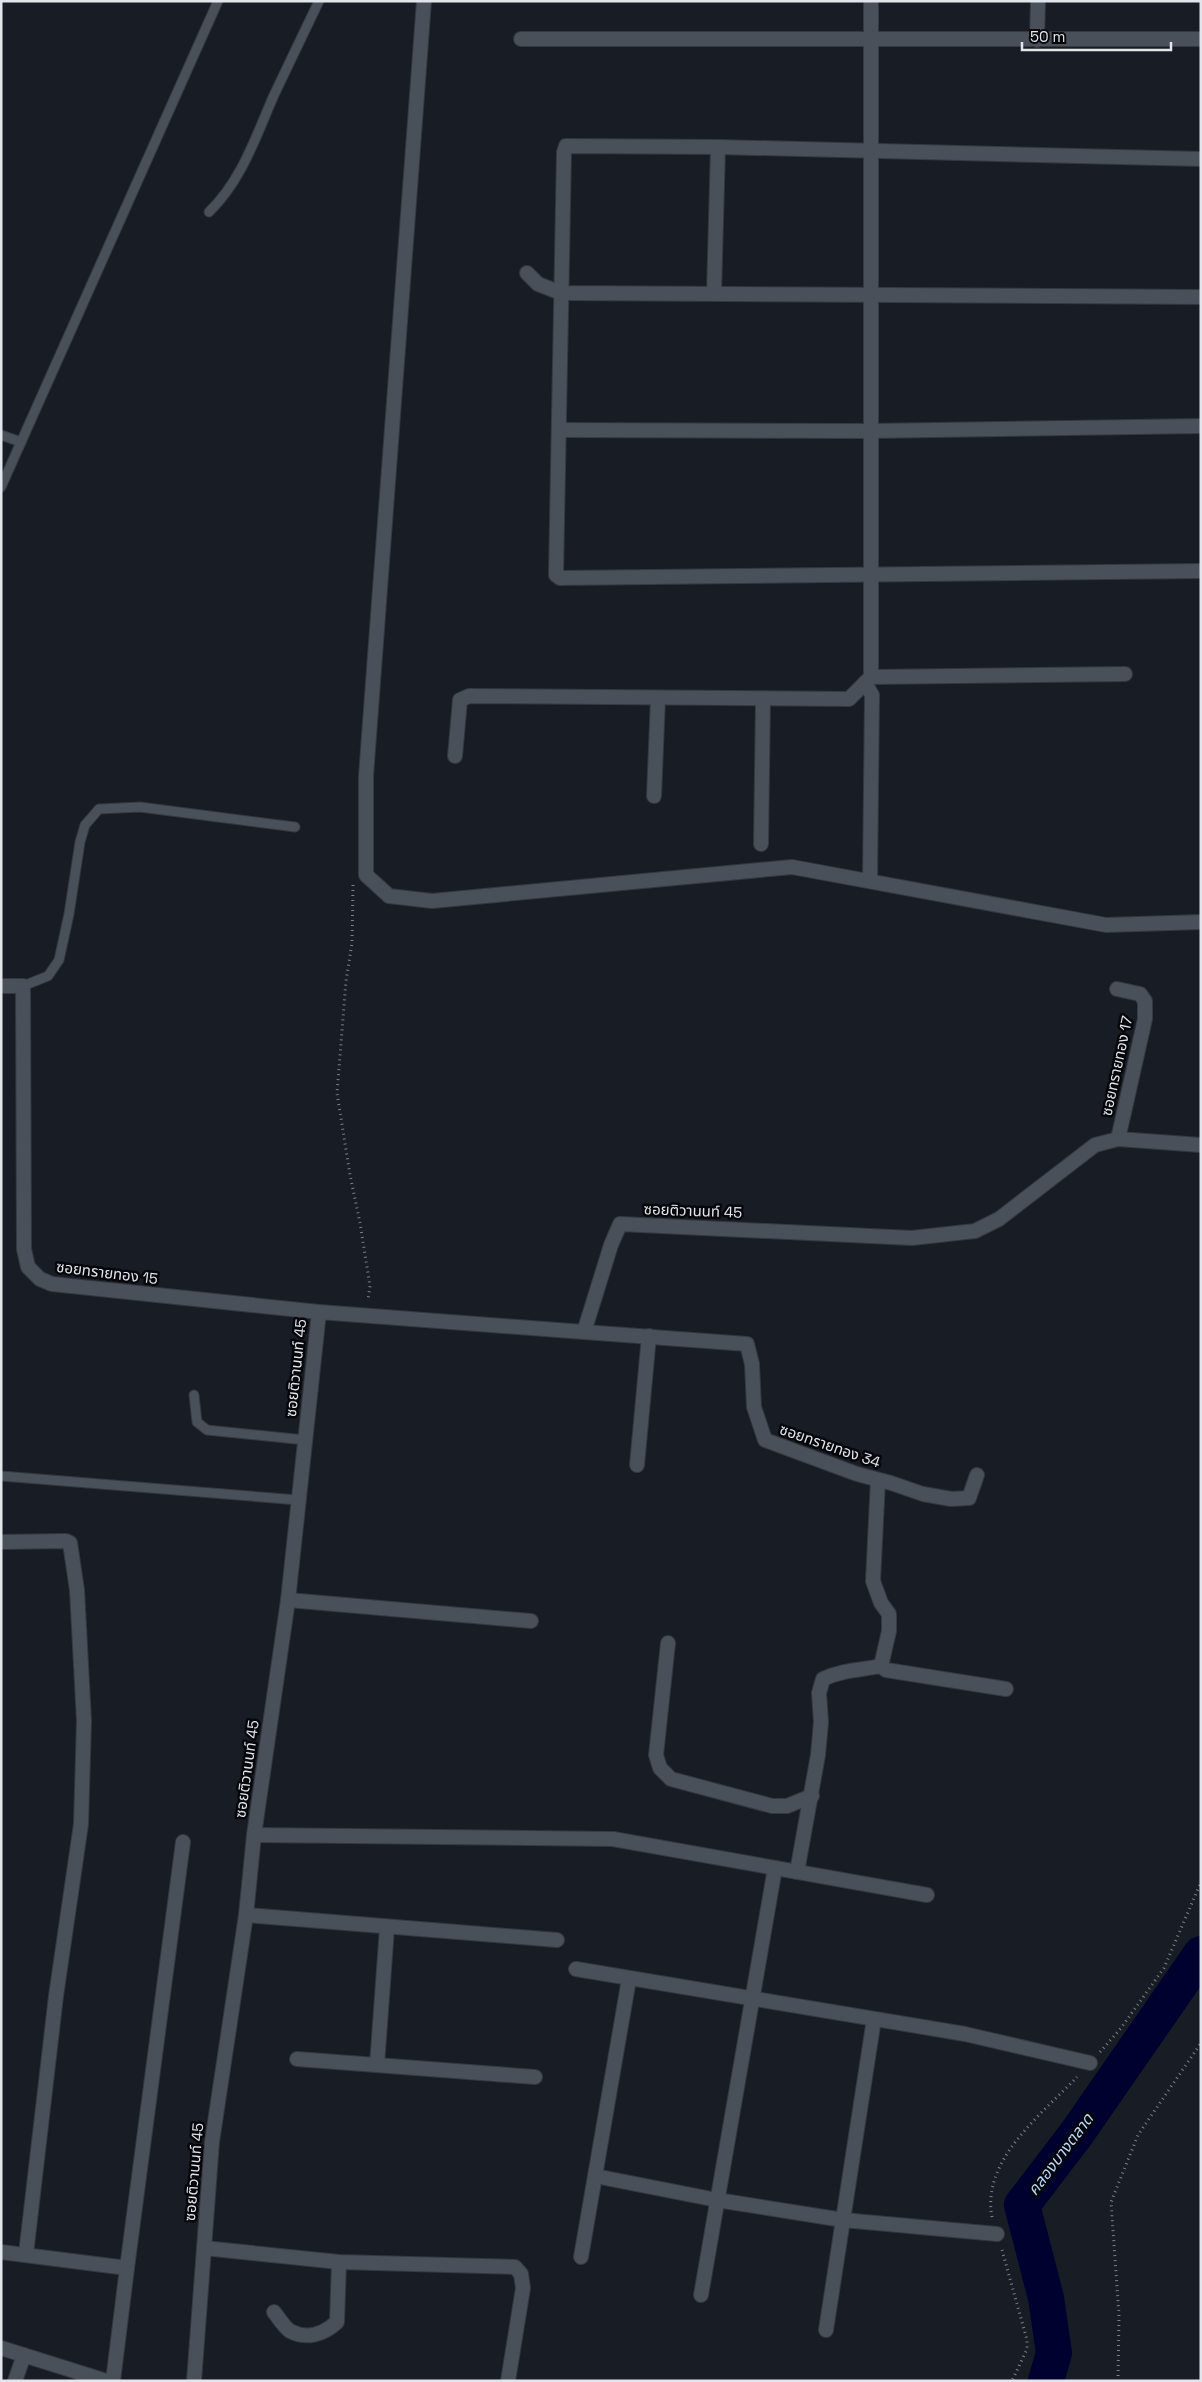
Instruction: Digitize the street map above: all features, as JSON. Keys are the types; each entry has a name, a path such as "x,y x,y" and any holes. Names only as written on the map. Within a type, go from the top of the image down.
{"street":[{"path":"424,1 366,776 366,875 389,896 432,901 792,867 1106,925 1201,922"},
{"path":"870,881 872,704 868,680 870,575 871,1"},
{"path":"1038,1 1038,40"},
{"path":"521,39 1201,39"},
{"path":"1201,159 718,147 566,146 564,152 556,575 560,578 1201,571"},
{"path":"714,294 718,147"},
{"path":"527,273 538,284 561,293 1201,297"},
{"path":"559,430 870,431 1201,426"},
{"path":"455,756 459,704 463,696 849,700 868,680 1125,674"},
{"path":"654,796 658,698"},
{"path":"761,844 763,700"},
{"path":"1,986 23,986"},
{"name":"ซอยทรายทอง 15","path":"23,986 22,1222 28,1266 40,1279 52,1284 319,1312"},
{"name":"ซอยทรายทอง 17","path":"1117,989 1140,994 1145,1001 1145,1020 1118,1139"},
{"name":"ซอยติวานนท์ 45","path":"194,2381 212,2142 246,1915 254,1835 288,1600 319,1312 584,1332 611,1245 620,1224 912,1238 975,1231 999,1218 1096,1144 1118,1139 1201,1145"},
{"name":"ซอยทรายทอง 34","path":"584,1332 747,1344 752,1364 754,1407 766,1440 777,1446 878,1480 923,1494 951,1499 969,1498 977,1475"},
{"path":"637,1465 649,1336"},
{"path":"878,1480 872,1581 881,1603 889,1614 888,1631 881,1666"},
{"path":"1,1542 36,1540 66,1541 70,1543 77,1590 84,1721 81,1824 56,1996 26,2254"},
{"path":"288,1600 531,1621"},
{"path":"668,1643 656,1755 660,1768 671,1779 772,1806 787,1806 812,1796"},
{"path":"881,1666 886,1670 1006,1689"},
{"path":"797,1872 812,1796 821,1722 819,1692 823,1679 841,1671 858,1671 881,1666"},
{"path":"254,1835 613,1839 927,1895"},
{"path":"113,2381 183,1842"},
{"path":"701,2295 775,1868"},
{"path":"246,1915 387,1928 557,1940"},
{"path":"377,2065 387,1928"},
{"path":"576,1969 965,2034 1090,2064"},
{"path":"581,2257 629,1979"},
{"path":"826,2330 874,2019"},
{"path":"297,2059 535,2077"},
{"path":"595,2176 717,2200 843,2220 997,2234"},
{"path":"204,2248 339,2262 515,2267 521,2274 523,2288 508,2381"},
{"path":"1,2252 128,2268"},
{"path":"274,2312 289,2330 307,2335 321,2334 330,2328 337,2322 339,2262"},
{"path":"1,2348 106,2381"},
{"path":"15,2381 24,2355"}],"lane":[{"path":"1,487 218,1"},
{"path":"209,212 238,178 290,59 319,1"},
{"path":"1,435 22,442"},
{"path":"23,986 48,976 59,960 70,914 80,842 85,825 99,809 140,808 295,827"},
{"path":"194,1395 197,1422 207,1430 305,1440"},
{"path":"1,1476 298,1500"}],"path":[{"path":"353,882 352,943 337,1093 370,1286 367,1316"},
{"path":"1012,2381 1027,2349 1027,2340 997,2234 990,2202 995,2174 1018,2140 1090,2064 1121,2028 1164,1968 1201,1882"},
{"path":"1118,2381 1119,2315 1111,2202 1138,2135 1201,2043"}],"waterway":[{"name":"คลองบางตลาด","path":"1046,2381 1054,2353 1046,2298 1022,2205 1077,2133 1201,1954"}]}
